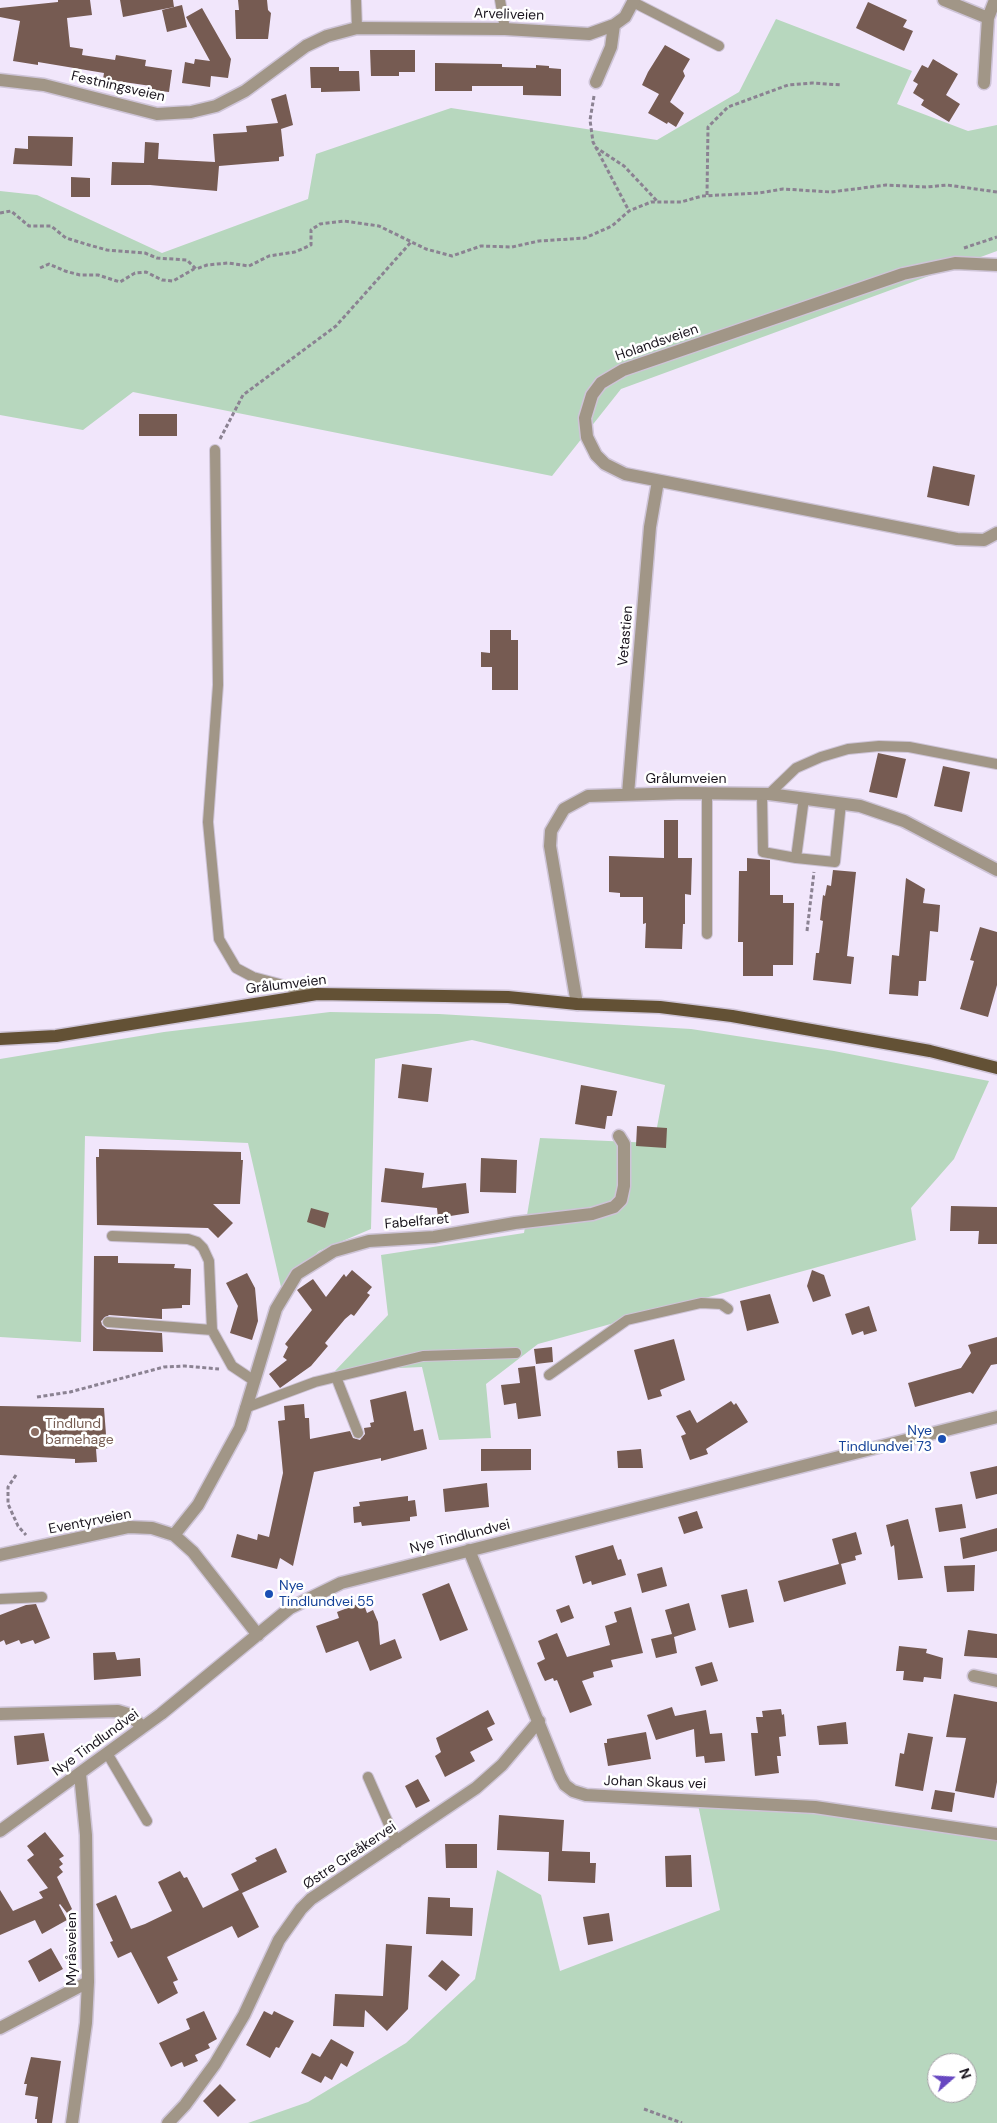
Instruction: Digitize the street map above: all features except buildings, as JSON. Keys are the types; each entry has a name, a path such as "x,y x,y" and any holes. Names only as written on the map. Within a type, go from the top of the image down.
{"main road":[{"name":"Grålumveien","path":"0,1039 56,1036 317,994 508,997 577,1004 660,1007 732,1016 930,1052 997,1068"}],"street":[{"path":"944,0 988,18"},
{"path":"984,83 988,18 995,0"},
{"name":"Arveliveien","path":"401,28 505,29 589,34 614,25 625,17 633,1"},
{"path":"596,82 611,47 614,25"},
{"name":"Festningsveien","path":"0,80 44,85 157,114 191,112 216,106 245,91 306,46 326,36 357,28 401,28"},
{"name":"Holandsveien","path":"997,265 956,264 934,266 902,274 609,377 592,395 587,406 585,427 590,445 605,464 615,471 957,539 984,540 997,534"},
{"name":"Vetastien","path":"628,794 650,527 658,481"},
{"name":"Grålumveien","path":"577,1004 550,846 551,831 564,809 588,796 707,793 765,794 860,806 904,821 997,870"},
{"name":"Fabelfaret","path":"174,1534 198,1505 240,1428 276,1309 297,1274 334,1251 369,1241 434,1237 515,1223 592,1214 614,1207 621,1200 624,1186 624,1144 619,1136"},
{"name":"Nye Tindlundvei","path":"0,1831 143,1726 290,1608 341,1583 997,1417"},
{"name":"Eventyrveien","path":"0,1555 129,1527 152,1528 174,1534 193,1552 258,1635"},
{"name":"Johan Skaus vei","path":"469,1550 565,1785 573,1791 586,1795 815,1806 997,1834"},
{"path":"974,1676 997,1680"},
{"path":"0,1714 118,1711 128,1714 143,1726"},
{"name":"Østre Greåkervei","path":"168,2123 185,2105 215,2064 244,2015 279,1940 301,1909 311,1899 397,1843 490,1777 520,1745 538,1721"},
{"name":"Myråsveien","path":"72,2123 86,2023 88,1982 86,1844 80,1774"},
{"path":"0,2028 88,1982"}],"lane":[{"path":"356,0 357,28"},
{"path":"500,0 505,29"},
{"path":"633,1 719,46"},
{"path":"215,450 218,685 208,822 219,939 236,968 253,977 317,994"},
{"path":"841,803 835,862 763,852 765,794 796,768 820,757 848,749 879,746 909,747 997,764"},
{"path":"707,793 707,934"},
{"path":"796,858 804,798"},
{"path":"112,1236 188,1239 197,1242 209,1261 212,1330 232,1366 253,1380"},
{"path":"549,1375 627,1320 700,1302 721,1304 728,1309"},
{"path":"108,1322 212,1330"},
{"path":"245,1408 315,1382 423,1356 516,1353"},
{"path":"336,1377 358,1433"},
{"path":"0,1599 42,1596"},
{"path":"107,1753 147,1821"},
{"path":"368,1777 397,1843"}],"path":[{"path":"596,82 590,120 595,147 629,211"},
{"path":"707,195 708,127 728,108 788,86 812,83 842,85"},
{"path":"595,147 624,166 658,202"},
{"path":"40,268 49,264 80,275 98,275 120,282 135,273 146,272 162,280 173,281 194,269 207,265 236,263 249,266 269,256 295,252 312,245 311,230 324,223 344,221 379,226 426,249 452,256 481,246 512,247 538,241 577,240 605,230 629,211 651,202 681,202 707,195 759,193 783,189 831,192 886,185 926,187 947,185 997,192"},
{"path":"0,214 11,211 29,226 51,226 70,240 107,250 145,253 157,258 187,260 194,269"},
{"path":"215,450 243,395 336,326 412,241"},
{"path":"807,931 816,860"},
{"path":"37,1397 70,1392 164,1367 185,1366 218,1370 232,1366"},
{"path":"16,1475 8,1487 8,1504 18,1526 36,1547"},
{"path":"644,2109 682,2123"}],"green space":[{"path":"776,19 912,71 897,104 968,131 997,125 997,251 621,389 552,476 133,392 83,430 0,415 0,191 37,195 162,253 308,199 316,154 451,108 657,140 739,92"},
{"path":"330,1012 439,1014 691,1029 834,1051 989,1081 954,1159 911,1208 916,1240 538,1344 486,1384 491,1438 439,1440 422,1367 335,1371 388,1315 381,1255 524,1233 540,1138 654,1143 665,1085 472,1040 375,1059 371,1229 319,1251 281,1287 248,1143 85,1136 81,1342 0,1337 0,1059 164,1032"},
{"path":"697,1800 815,1807 997,1834 997,2123 248,2123 308,2102 406,2043 475,1979 497,1870 541,1895 560,1971 720,1910"}],"place":[{"name":"Tindlund barnehage","path":"35,1432"},
{"name":"Nye Tindlundvei 73","path":"942,1439"},
{"name":"Nye Tindlundvei 55","path":"269,1594"}]}
